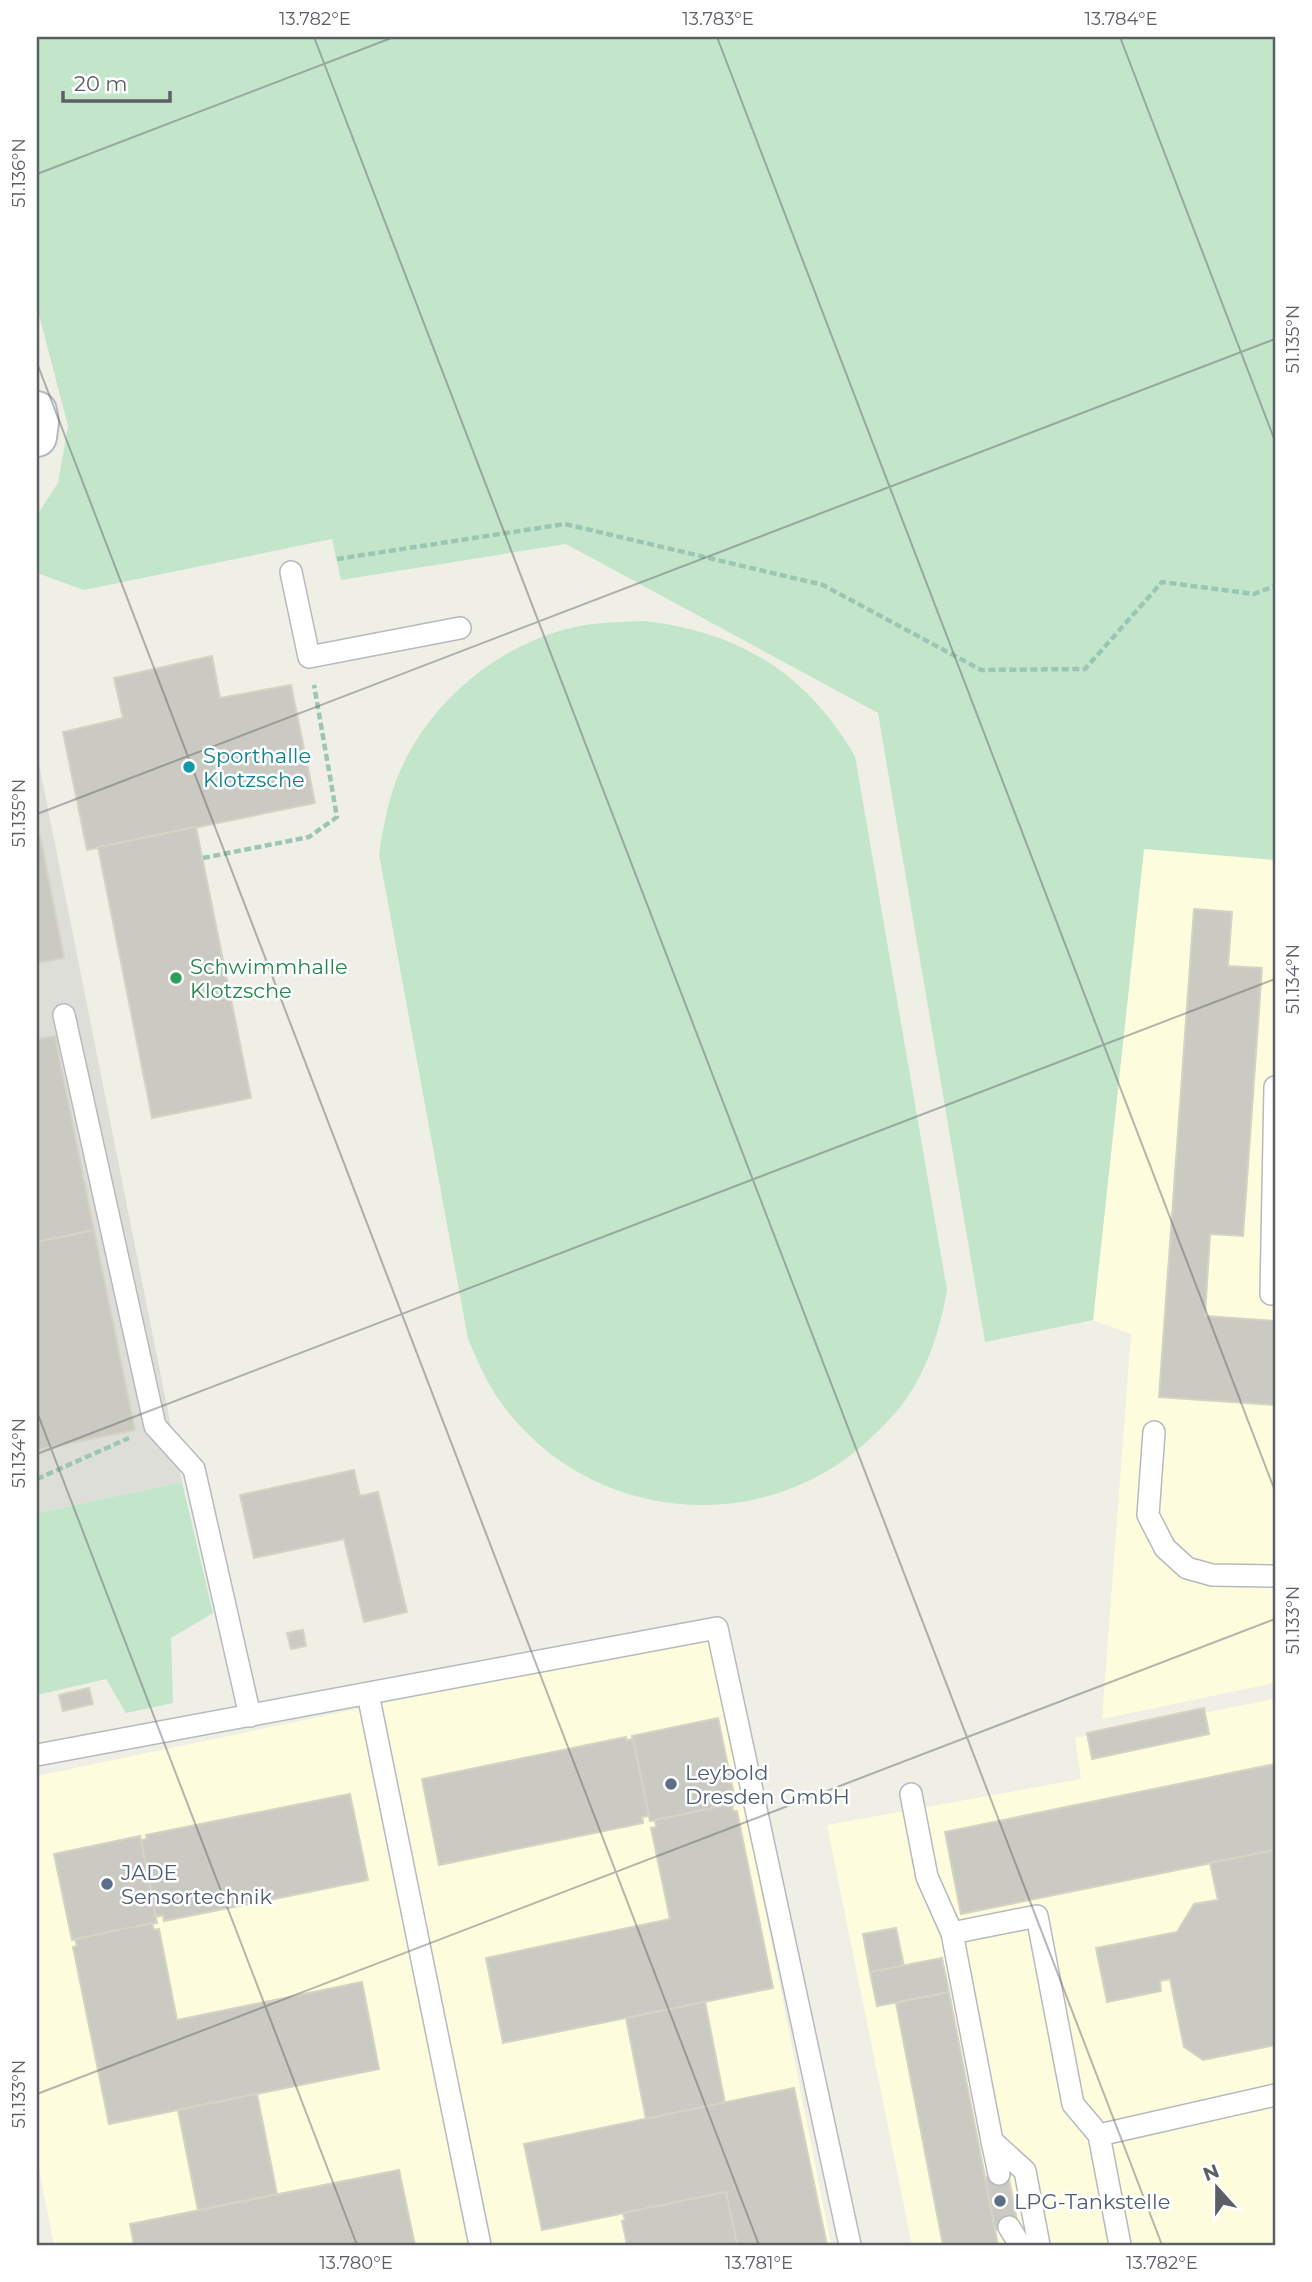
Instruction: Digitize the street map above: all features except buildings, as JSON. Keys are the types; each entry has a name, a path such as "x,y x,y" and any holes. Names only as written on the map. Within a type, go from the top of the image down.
{"street":[{"path":"37,411 37,438"}],"lane":[{"path":"291,572 309,657 460,628"},
{"path":"64,1015 155,1426 194,1469 250,1716"},
{"path":"1275,1087 1270,1294 1275,1294"},
{"path":"1154,1432 1148,1515 1165,1548 1187,1568 1212,1575 1275,1576"},
{"path":"37,1755 717,1628 850,2245"},
{"path":"368,1694 480,2245"},
{"path":"911,1794 928,1877 953,1933 999,2174"},
{"path":"953,1933 1037,1916 1073,2104 1099,2135 1120,2245"},
{"path":"1099,2135 1275,2095"},
{"path":"992,2141 1025,2171 1039,2245"}],"path":[{"path":"337,559 565,524 823,585 981,670 1085,669 1162,582 1254,594 1275,586"},
{"path":"203,858 309,837 337,817 309,657"},
{"path":"37,1479 155,1426"}],"shaded area":[{"path":"37,37 1275,37 1275,860 1144,849 1093,1320 985,1342 878,713 566,544 341,580 332,539 84,590 37,573 37,515 58,483 68,426 37,307"},
{"path":"644,621 711,635 767,662 815,701 855,756 947,1290 935,1339 921,1374 902,1405 881,1429 831,1468 783,1491 732,1503 680,1504 628,1494 580,1473 536,1442 499,1400 478,1363 468,1339 379,854 390,799 409,754 444,704 467,682 491,663 546,635 584,625"},
{"path":"37,754 182,1482 37,1513"},
{"path":"1144,849 1275,860 1275,1683 1102,1719 1131,1334 1093,1320"},
{"path":"182,1482 213,1613 171,1638 173,1703 126,1713 106,1679 37,1695 37,1513"},
{"path":"696,1638 711,1643 715,1656 831,2245 54,2245 37,2160 37,1776"},
{"path":"1275,1699 1275,2245 912,2245 827,1825 1081,1779 1075,1738"}],"place":[{"name":"Sporthalle Klotzsche","path":"189,767"},
{"name":"Schwimmhalle Klotzsche","path":"176,978"},
{"name":"Leybold Dresden GmbH","path":"671,1784"},
{"name":"JADE Sensortechnik","path":"107,1884"},
{"name":"LPG-Tankstelle","path":"1000,2201"}]}
